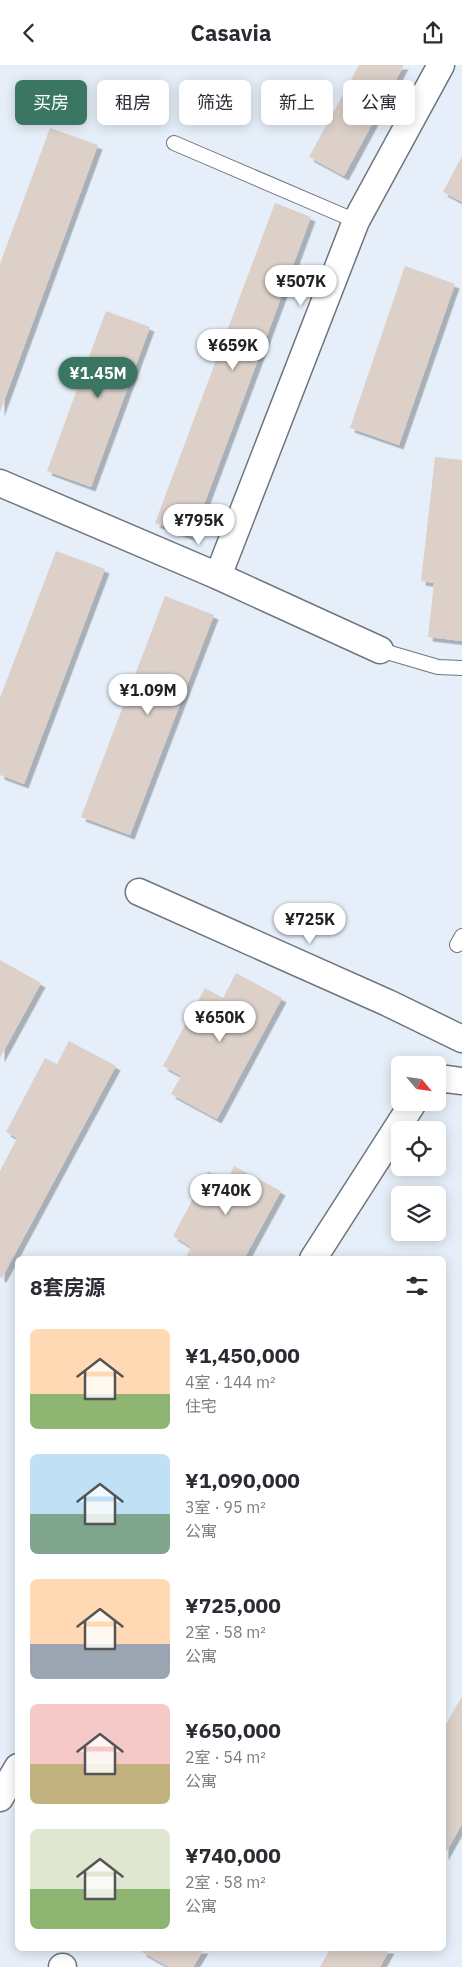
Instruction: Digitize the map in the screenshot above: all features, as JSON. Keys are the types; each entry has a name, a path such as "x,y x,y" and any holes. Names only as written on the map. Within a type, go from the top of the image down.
{"street":[{"path":"218,576 356,221 441,65"},
{"path":"0,483 218,576 380,650"},
{"path":"139,892 388,1003 462,1039"},
{"path":"446,1079 462,1081"},
{"path":"315,1256 408,1111"},
{"path":"0,1798 15,1772"}],"lane":[{"path":"174,143 356,221"},
{"path":"380,650 438,667 462,668"}],"building":[{"path":"359,65 404,65 396,80 351,80"},
{"path":"343,94 343,125 372,125 344,176 309,157 326,125 333,125 333,113"},
{"path":"50,128 98,145 0,412 0,264"},
{"path":"462,156 462,202 443,192"},
{"path":"275,203 311,217 192,537 155,523"},
{"path":"405,266 455,284 399,445 350,428"},
{"path":"106,311 150,327 91,487 47,471"},
{"path":"435,457 462,460 462,641 428,637 434,583 421,581"},
{"path":"56,551 105,569 24,784 0,775 0,698"},
{"path":"165,596 214,615 130,835 81,817"},
{"path":"0,960 41,983 0,1058"},
{"path":"236,973 282,998 217,1119 171,1094 181,1076 163,1066 205,988 223,998"},
{"path":"69,1041 116,1066 2,1278 0,1277 0,1171 17,1138 6,1132 45,1058 57,1064"},
{"path":"234,1166 281,1191 246,1256 186,1256 191,1247 173,1236 208,1171 227,1181"},
{"path":"462,1696 462,1824 446,1852 446,1724"},
{"path":"203,1951 193,1967 169,1967 142,1952"},
{"path":"329,1951 389,1951 380,1967 320,1967"}]}
